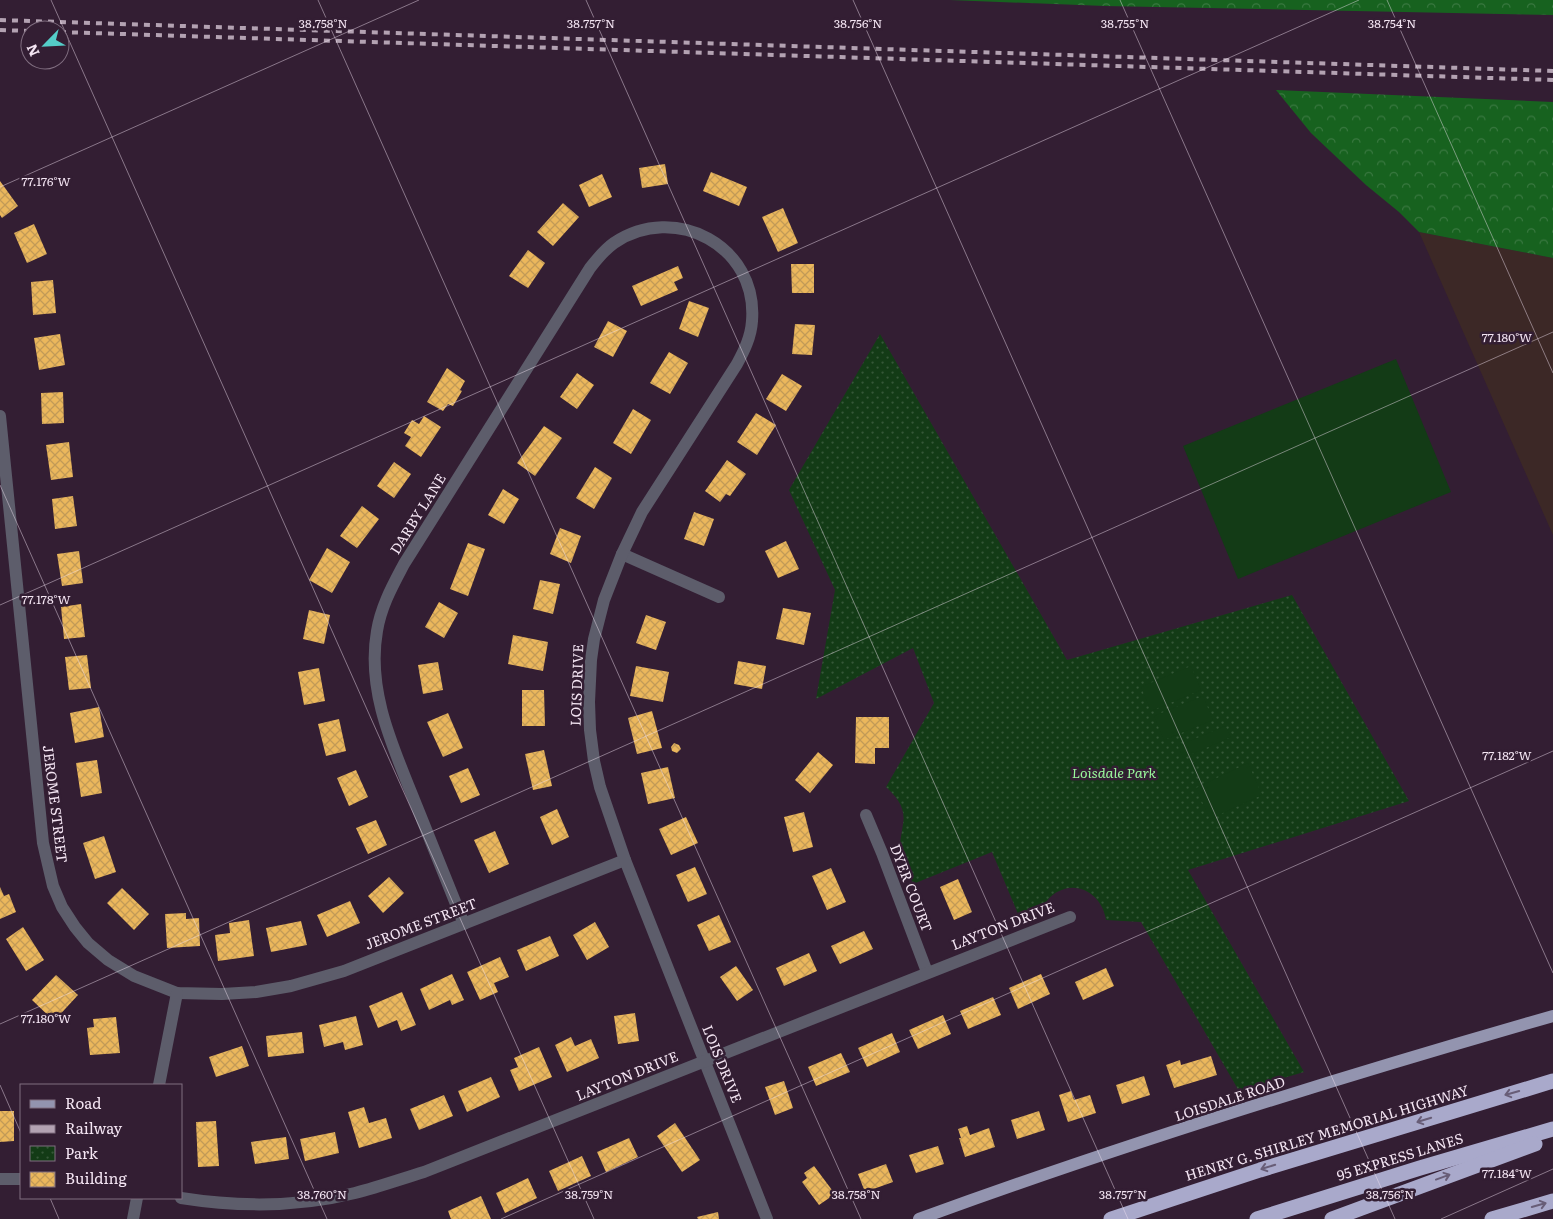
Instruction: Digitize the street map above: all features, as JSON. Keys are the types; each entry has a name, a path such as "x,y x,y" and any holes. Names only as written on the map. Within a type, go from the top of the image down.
{"highway":[{"name":"HENRY G. SHIRLEY MEMORIAL HIGHWAY","path":"1111,1219 1260,1170 1553,1082"},
{"name":"95 EXPRESS LANES","path":"1257,1219 1402,1173 1553,1129"},
{"path":"1332,1219 1553,1138"},
{"path":"1492,1219 1553,1201"}],"main road":[{"name":"LOISDALE ROAD","path":"919,1219 1098,1156 1440,1049 1553,1016"}],"street":[{"name":"DARBY LANE","path":"464,924 389,737 377,694 374,650 386,597 404,564 590,268 605,250 614,243 636,232 648,229 671,227 698,232 707,237"},
{"name":"LOIS DRIVE","path":"707,237 730,255 740,269 748,286 752,310 750,333 745,350 737,364 642,512 622,554 598,618 591,660 590,730 600,787 625,860 768,1219"},
{"name":"JEROME STREET","path":"0,416 43,843 53,886 62,907 88,943 108,960 134,976 177,993 222,994 256,992 291,986 344,971 625,860"},
{"path":"622,554 719,598"},
{"name":"DYER COURT","path":"866,815 928,972"},
{"name":"LAYTON DRIVE","path":"182,1198 248,1205 303,1202 355,1193 424,1172 1070,916"},
{"path":"159,1084 177,993"},
{"path":"0,1179 20,1178"},
{"path":"133,1219 137,1199"}],"shaded area":[{"path":"1419,232 1553,258 1553,535"}],"green space":[{"path":"950,0 1553,0 1553,15 1105,6"},
{"path":"1276,90 1553,102 1553,258 1419,232 1311,133"},
{"name":"Loisdale Park","path":"880,334 1067,660 1292,595 1409,801 1188,870 1304,1072 1239,1091 1141,922 1106,920 1100,904 1082,889 1074,888 1057,892 1038,912 1021,921 992,852 913,884 903,861 900,847 904,818 902,808 894,795 886,787 934,703 913,648 816,699 835,590 789,490"},
{"path":"1396,359 1451,492 1238,579 1183,446"},
{"path":"1191,666 1201,690 1151,711 1141,687"},
{"path":"1203,696 1213,720 1164,740 1154,716"},
{"path":"1225,726 1231,737 1183,758 1178,746"},
{"path":"1248,763 1262,795 1210,819 1196,788"}],"building":[{"path":"665,164 668,184 642,188 639,168"},
{"path":"711,172 747,187 739,206 703,191"},
{"path":"602,174 612,197 589,207 579,185"},
{"path":"0,181 18,206 2,218 0,215"},
{"path":"563,203 579,217 553,246 537,232"},
{"path":"783,208 798,243 778,252 762,217"},
{"path":"34,224 47,254 27,263 14,233"},
{"path":"528,250 545,263 528,288 509,276"},
{"path":"791,264 814,264 814,293 792,293"},
{"path":"678,266 683,278 674,282 678,290 641,306 632,286"},
{"path":"53,280 56,313 33,315 31,282"},
{"path":"689,301 709,308 698,337 679,329"},
{"path":"608,321 627,331 613,357 594,347"},
{"path":"795,324 815,325 812,355 792,354"},
{"path":"60,334 65,365 39,370 34,338"},
{"path":"669,352 688,363 670,394 650,383"},
{"path":"447,368 465,381 460,390 462,391 453,406 448,404 443,411 427,402"},
{"path":"577,373 594,385 577,409 560,397"},
{"path":"782,374 802,386 786,411 766,399"},
{"path":"63,392 64,423 42,424 41,393"},
{"path":"633,409 651,420 631,454 613,443"},
{"path":"756,413 776,425 757,455 737,442"},
{"path":"424,416 441,427 421,457 405,446 411,437 404,433 412,420 419,424"},
{"path":"544,426 562,438 535,476 517,463"},
{"path":"69,442 73,477 51,480 46,445"},
{"path":"727,460 746,474 730,496 726,494 720,502 705,491"},
{"path":"394,462 411,474 394,498 377,486"},
{"path":"595,467 612,478 594,509 576,498"},
{"path":"503,489 519,499 504,524 488,515"},
{"path":"73,496 77,526 55,529 52,499"},
{"path":"362,506 379,519 357,548 340,536"},
{"path":"694,512 714,519 704,546 684,539"},
{"path":"560,528 581,536 571,563 550,554"},
{"path":"786,541 799,569 778,578 765,551"},
{"path":"468,543 485,549 468,596 450,589"},
{"path":"327,548 350,562 332,593 309,580"},
{"path":"79,551 83,583 62,586 57,554"},
{"path":"540,580 560,584 553,614 533,609"},
{"path":"439,602 458,613 444,638 425,627"},
{"path":"81,604 85,637 64,639 61,607"},
{"path":"783,608 811,613 804,645 776,639"},
{"path":"309,610 330,615 324,644 303,639"},
{"path":"646,615 666,622 656,650 636,643"},
{"path":"513,635 548,642 543,671 508,664"},
{"path":"87,655 91,688 69,690 65,657"},
{"path":"738,661 766,666 762,689 734,684"},
{"path":"438,662 443,690 423,694 418,665"},
{"path":"636,666 669,672 663,702 630,696"},
{"path":"319,668 325,701 304,705 298,672"},
{"path":"522,690 544,690 545,726 522,726"},
{"path":"99,707 104,737 75,743 70,713"},
{"path":"652,711 662,748 637,754 628,718"},
{"path":"448,713 463,748 443,757 427,722"},
{"path":"856,717 889,717 889,748 875,748 875,764 855,763"},
{"path":"339,719 346,751 326,756 318,724"},
{"path":"674,743 679,745 681,749 677,753 672,751 671,747"},
{"path":"544,750 552,786 533,790 525,754"},
{"path":"818,752 833,765 810,793 795,780"},
{"path":"97,760 102,793 81,797 76,763"},
{"path":"668,767 675,798 648,804 641,773"},
{"path":"468,768 480,795 461,803 449,776"},
{"path":"356,770 368,797 349,806 337,778"},
{"path":"557,809 569,837 552,845 540,817"},
{"path":"804,812 813,847 793,852 784,817"},
{"path":"686,817 698,843 671,855 659,829"},
{"path":"376,820 387,845 368,854 356,828"},
{"path":"495,831 509,864 489,873 474,840"},
{"path":"104,836 116,872 95,879 83,843"},
{"path":"695,867 707,894 688,902 676,875"},
{"path":"831,868 846,902 827,910 812,876"},
{"path":"389,877 404,893 383,913 368,896"},
{"path":"958,879 972,912 954,920 940,887"},
{"path":"0,887 4,896 9,894 16,912 0,919"},
{"path":"122,888 149,914 134,930 107,903"},
{"path":"350,901 360,923 327,937 317,915"},
{"path":"186,913 186,919 199,918 200,946 167,948 165,914"},
{"path":"719,915 731,942 709,951 697,925"},
{"path":"249,920 254,956 218,961 215,935 230,933 229,923"},
{"path":"301,921 307,945 271,952 266,928"},
{"path":"595,922 609,947 587,960 573,935"},
{"path":"23,927 44,960 26,971 6,939"},
{"path":"864,931 873,949 840,964 831,946"},
{"path":"550,936 559,956 526,971 517,950"},
{"path":"809,953 817,971 784,986 776,968"},
{"path":"500,957 509,977 494,983 498,992 480,1000 467,972"},
{"path":"736,966 753,990 737,1001 720,977"},
{"path":"1106,968 1114,986 1083,1000 1075,982"},
{"path":"452,974 464,1000 452,1005 450,1000 429,1010 420,989"},
{"path":"1041,974 1050,994 1018,1009 1009,988"},
{"path":"56,975 78,995 54,1021 32,1000"},
{"path":"402,992 416,1025 401,1031 397,1020 378,1028 369,1006"},
{"path":"993,997 1001,1015 968,1029 960,1011"},
{"path":"635,1013 639,1041 618,1044 614,1016"},
{"path":"943,1015 951,1034 918,1049 909,1030"},
{"path":"356,1016 363,1045 345,1050 343,1042 324,1047 319,1025"},
{"path":"116,1017 120,1053 90,1055 87,1028 94,1027 93,1019"},
{"path":"302,1032 304,1053 268,1057 266,1036"},
{"path":"892,1033 900,1052 867,1067 858,1048"},
{"path":"571,1037 575,1046 591,1039 599,1058 567,1072 555,1045"},
{"path":"242,1046 249,1066 216,1077 209,1057"},
{"path":"539,1047 552,1077 519,1091 510,1070 518,1067 514,1058"},
{"path":"841,1053 850,1072 816,1086 808,1067"},
{"path":"1211,1056 1217,1075 1174,1088 1166,1065 1180,1060 1181,1065"},
{"path":"1144,1076 1150,1095 1122,1104 1116,1085"},
{"path":"491,1077 500,1097 467,1112 458,1091"},
{"path":"784,1081 793,1108 775,1115 765,1087"},
{"path":"1071,1091 1074,1100 1090,1095 1096,1113 1068,1122 1059,1095"},
{"path":"444,1095 453,1116 419,1130 410,1109"},
{"path":"364,1107 369,1123 386,1118 392,1138 359,1148 348,1112"},
{"path":"0,1111 14,1111 14,1141 0,1142"},
{"path":"1039,1111 1045,1130 1017,1139 1011,1120"},
{"path":"216,1121 219,1166 198,1167 196,1122"},
{"path":"675,1123 700,1160 682,1172 657,1136"},
{"path":"967,1126 970,1135 989,1128 995,1147 965,1157 958,1129"},
{"path":"335,1132 339,1153 305,1161 300,1139"},
{"path":"286,1137 289,1159 255,1164 251,1142"},
{"path":"629,1138 638,1157 606,1172 597,1152"},
{"path":"938,1146 944,1164 916,1173 909,1155"},
{"path":"582,1156 591,1176 558,1191 549,1171"},
{"path":"886,1164 893,1182 865,1192 858,1174"},
{"path":"814,1166 835,1194 819,1205 802,1182 807,1178 804,1173"},
{"path":"528,1178 537,1198 505,1213 496,1193"},
{"path":"481,1196 491,1219 451,1219 448,1211"},
{"path":"718,1212 719,1219 698,1219 697,1217"}],"railway":[{"path":"0,20 1553,71"},
{"path":"0,30 20,31"},
{"path":"70,32 1553,80"}]}
